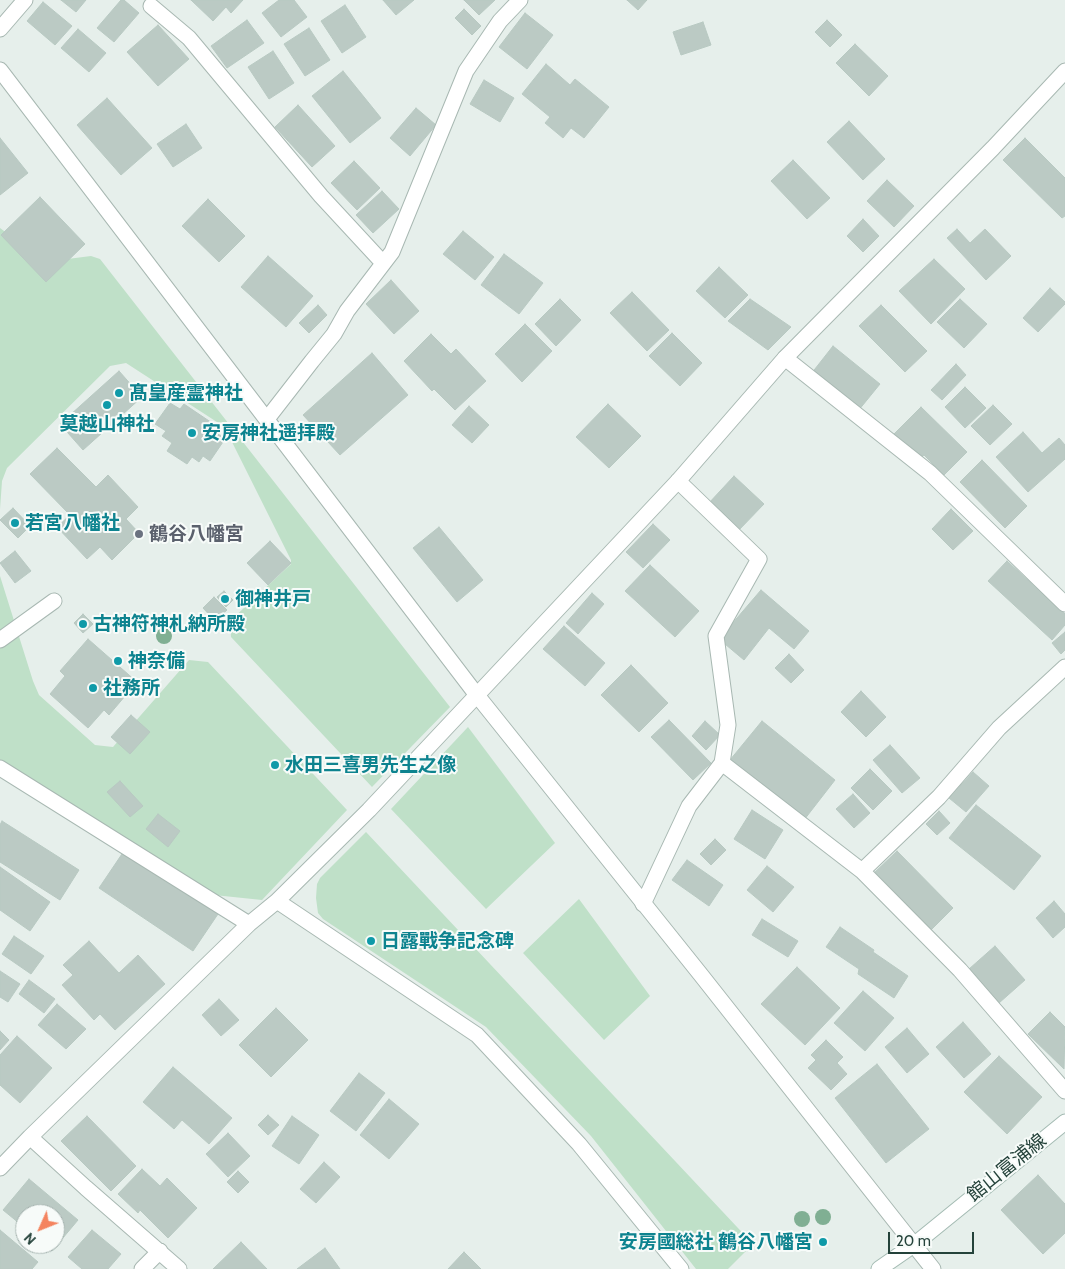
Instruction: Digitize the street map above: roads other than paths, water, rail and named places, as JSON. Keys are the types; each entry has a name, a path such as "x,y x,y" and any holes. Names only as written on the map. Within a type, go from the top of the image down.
{"street":[{"path":"0,29 25,0"},
{"path":"267,419 334,334 347,311 392,252 466,71 500,21 520,0"},
{"path":"150,6 189,38 321,196 383,263"},
{"path":"0,70 476,694 933,1269"},
{"path":"0,1168 30,1136 249,924 277,901 368,810 678,481 785,358 993,148 1065,71"},
{"path":"785,358 930,473 1065,604"},
{"path":"643,904 689,806 722,763 728,725 716,636 759,559 678,481"},
{"path":"0,640 54,601"},
{"path":"862,871 939,797 999,728 1065,667"},
{"path":"722,763 862,871 960,970 1065,1091"},
{"path":"0,768 249,924"},
{"path":"277,901 477,1035 579,1144 680,1269"},
{"name":"館山富浦線","path":"879,1269 915,1244 1065,1122"},
{"path":"30,1136 86,1188 180,1269"},
{"path":"142,1269 160,1250"}],"place":[{"name":"髙皇産霊神社","path":"119,393"},
{"name":"莫越山神社","path":"107,405"},
{"name":"安房神社遥拝殿","path":"192,433"},
{"name":"若宮八幡社","path":"15,523"},
{"name":"鶴谷八幡宮","path":"139,534"},
{"name":"御神井戸","path":"225,599"},
{"name":"古神符神札納所殿","path":"83,624"},
{"name":"神奈備","path":"118,661"},
{"name":"社務所","path":"93,688"},
{"name":"水田三喜男先生之像","path":"275,765"},
{"name":"日露戰争記念碑","path":"371,941"},
{"name":"安房國総社 鶴谷八幡宮","path":"823,1242"}]}
